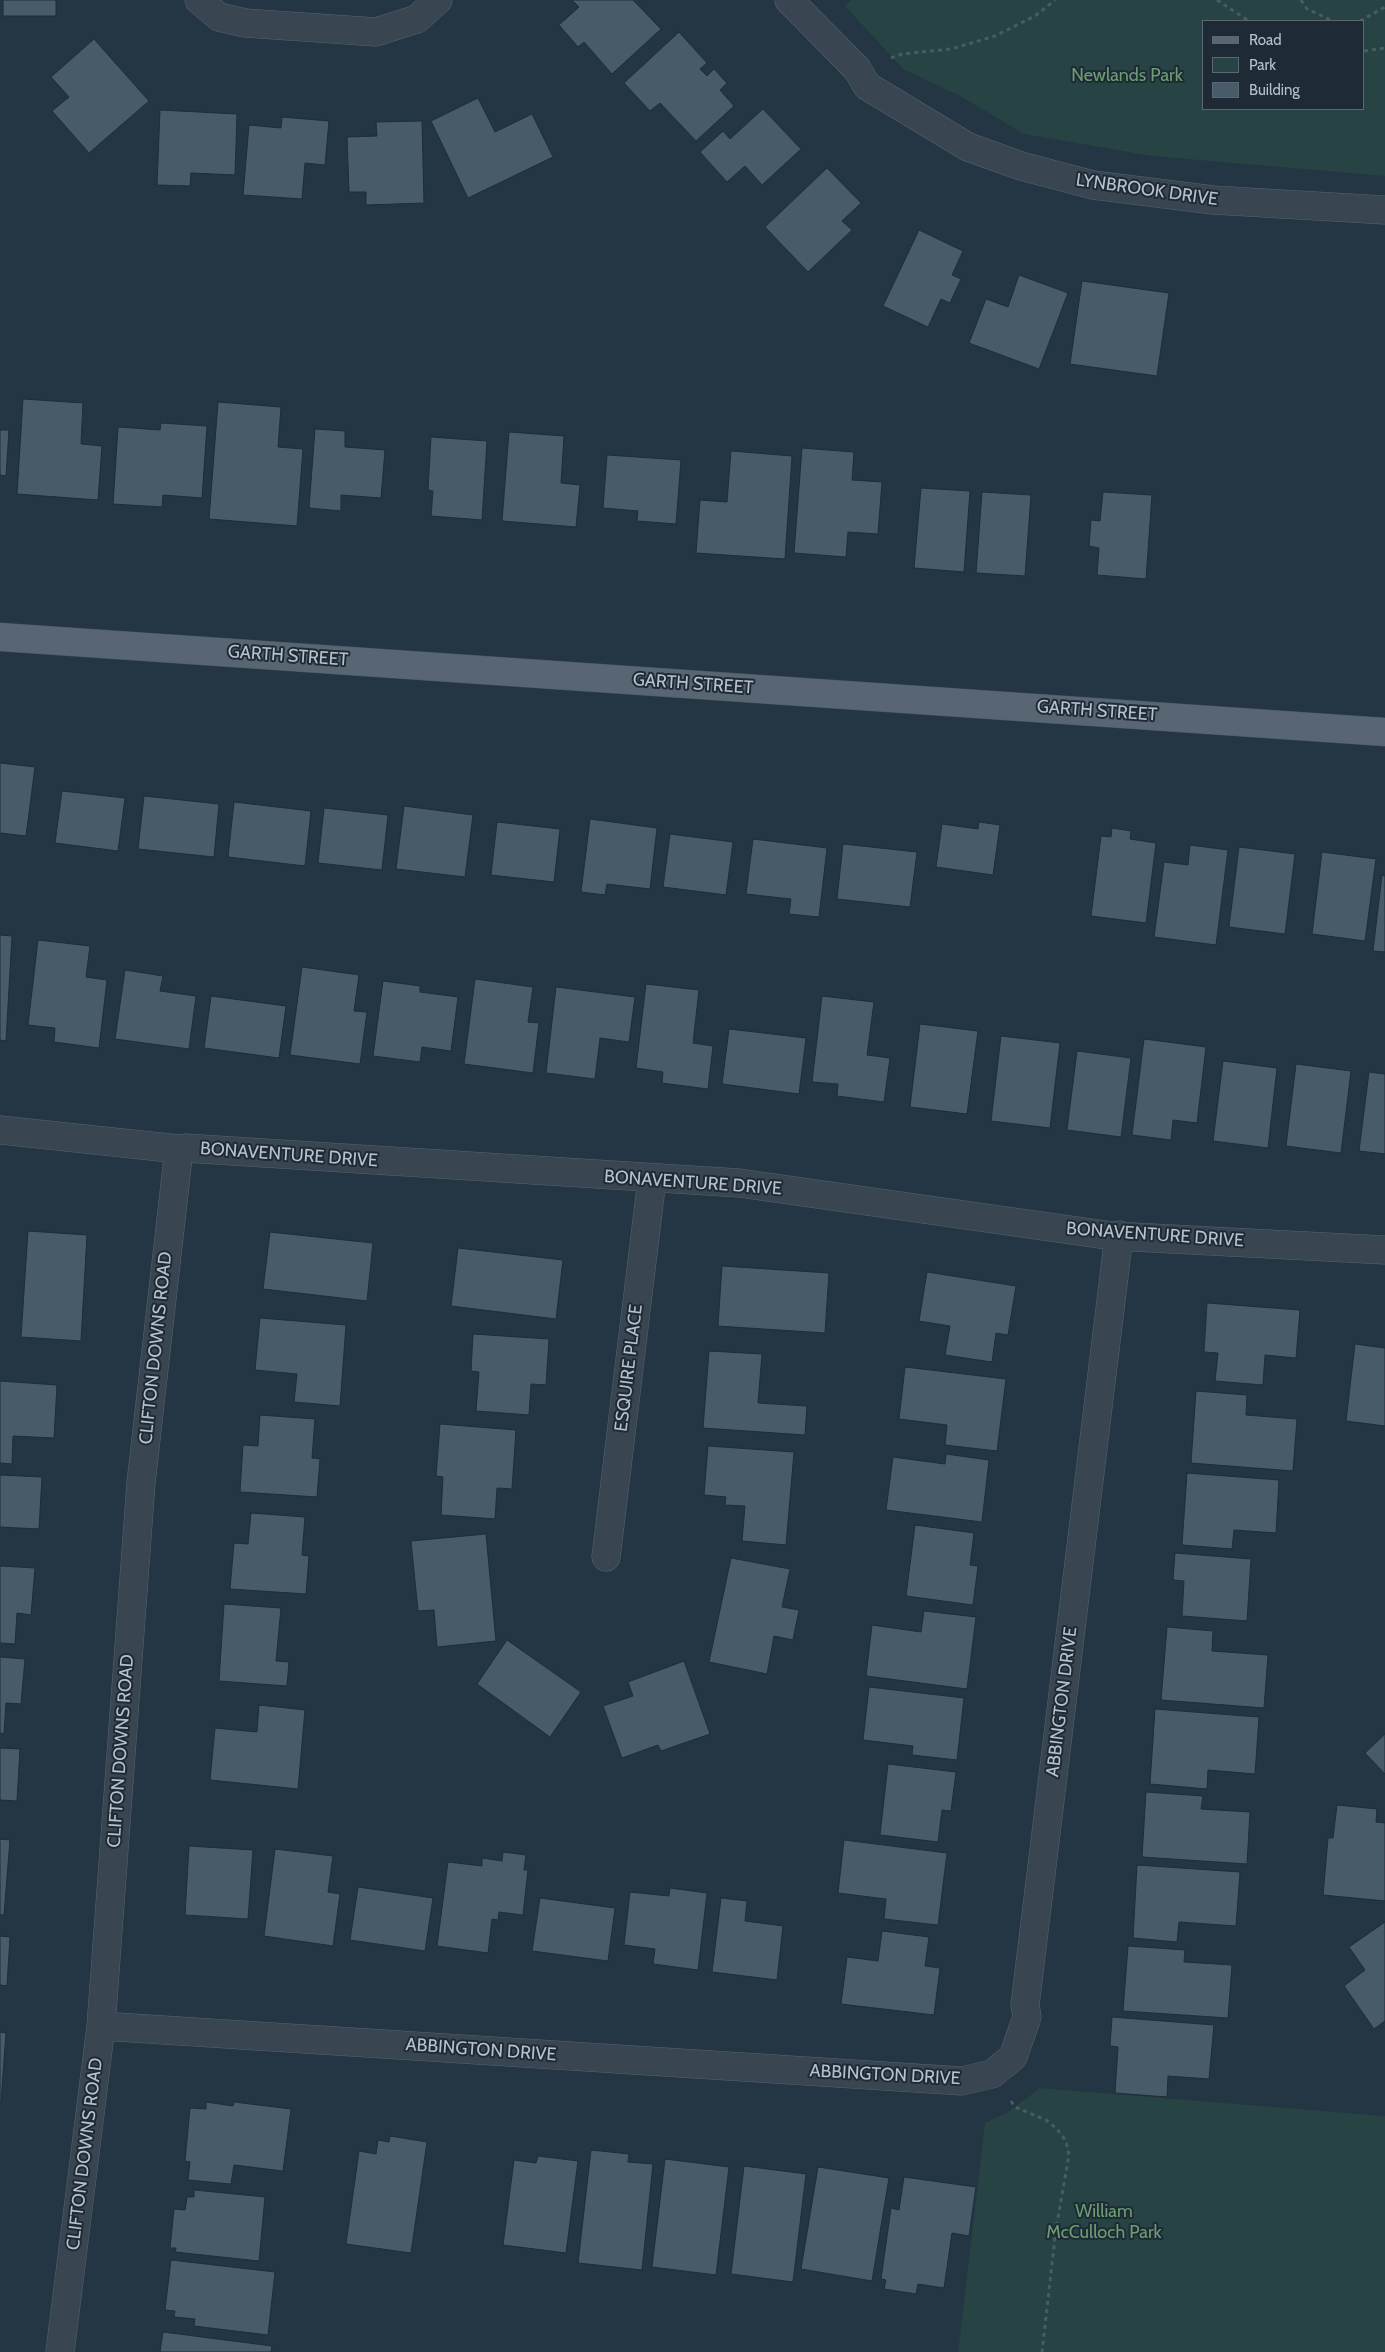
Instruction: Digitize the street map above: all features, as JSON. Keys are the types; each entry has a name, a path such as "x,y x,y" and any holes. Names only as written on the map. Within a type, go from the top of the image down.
{"main road":[{"name":"GARTH STREET","path":"0,637 1385,732"}],"street":[{"path":"199,0 219,17 245,23 376,32 417,19 438,0"},
{"name":"LYNBROOK DRIVE","path":"789,0 857,69 867,86 968,147 1094,186 1194,198 1385,210"},
{"name":"BONAVENTURE DRIVE","path":"0,1130 178,1149 739,1183 1113,1236 1385,1250"},
{"name":"CLIFTON DOWNS ROAD","path":"60,2352 101,2026 141,1483 178,1149"},
{"name":"ESQUIRE PLACE","path":"606,1557 652,1179"},
{"name":"ABBINGTON DRIVE","path":"101,2026 962,2081 992,2074 1013,2057 1027,2017 1025,2005 1119,1235"}],"path":[{"path":"857,69 902,54 951,49 995,36 1036,16 1055,0"},
{"path":"1217,0 1247,20"},
{"path":"1301,0 1307,9 1331,20"},
{"path":"1362,20 1385,7"},
{"path":"1365,51 1385,48"},
{"path":"992,2074 1015,2107 1046,2120 1057,2129 1066,2141 1069,2155 1056,2229 1042,2352"}],"green space":[{"name":"Newlands Park","path":"851,0 1385,0 1385,176 1152,156 1024,134 962,97 903,69 845,6"},
{"name":"William McCulloch Park","path":"1040,2088 1385,2116 1385,2352 958,2352 985,2123 1008,2112"}],"building":[{"path":"3,0 56,0 56,16 3,16"},
{"path":"572,0 633,0 661,29 612,74 584,42 578,47 559,25 579,7"},
{"path":"679,32 707,63 700,69 707,76 714,69 727,83 720,90 734,106 696,141 660,103 650,111 624,83"},
{"path":"94,39 149,101 89,153 52,111 69,97 51,77"},
{"path":"478,98 495,132 532,114 553,157 468,198 431,121"},
{"path":"763,109 801,149 762,185 745,166 727,182 700,152 723,131 730,139"},
{"path":"160,110 237,114 235,175 191,173 190,186 157,185"},
{"path":"282,117 329,121 325,165 305,163 302,199 243,195 249,125 281,128"},
{"path":"422,121 424,203 366,205 366,192 349,192 347,137 377,136 376,122"},
{"path":"827,168 861,203 842,221 852,230 808,272 765,227"},
{"path":"919,230 963,251 952,275 961,279 950,303 941,299 928,327 883,306"},
{"path":"1019,275 1068,293 1039,369 969,343 986,299 1008,307"},
{"path":"1082,281 1169,293 1157,376 1070,364"},
{"path":"23,399 83,403 81,444 102,446 98,500 17,494"},
{"path":"218,402 281,407 278,447 303,449 297,526 209,519"},
{"path":"161,423 207,426 202,498 163,495 162,507 113,504 118,427 160,430"},
{"path":"315,429 345,431 345,447 385,450 381,498 341,495 341,511 309,508"},
{"path":"0,430 9,430 6,476 0,475"},
{"path":"509,432 564,436 561,483 580,485 576,527 502,521"},
{"path":"431,437 487,441 482,520 431,516 433,491 428,490"},
{"path":"802,448 854,452 852,480 882,482 878,534 848,532 846,557 794,553"},
{"path":"731,451 792,456 785,559 696,553 700,500 727,502"},
{"path":"607,455 681,460 676,524 637,521 638,511 603,508"},
{"path":"921,488 970,491 964,572 914,568"},
{"path":"982,492 1031,495 1025,576 976,573"},
{"path":"1103,492 1152,495 1146,579 1097,575 1099,548 1089,546 1091,520 1100,521"},
{"path":"0,763 35,767 26,836 0,833"},
{"path":"62,791 125,798 118,851 55,843"},
{"path":"144,796 219,804 214,857 138,849"},
{"path":"234,802 311,811 305,866 228,857"},
{"path":"404,806 473,815 465,877 396,869"},
{"path":"324,808 388,815 382,870 318,863"},
{"path":"590,819 657,828 650,889 607,884 605,895 581,892"},
{"path":"497,822 560,829 554,882 491,875"},
{"path":"979,822 1000,825 993,875 936,867 942,824 978,829"},
{"path":"1112,828 1131,831 1130,839 1156,843 1146,923 1091,916 1101,836 1111,837"},
{"path":"670,834 733,842 726,895 663,887"},
{"path":"753,839 827,848 819,917 789,914 791,899 746,894"},
{"path":"843,844 917,852 910,907 837,899"},
{"path":"1190,845 1228,850 1216,945 1154,937 1164,862 1188,865"},
{"path":"1239,847 1295,854 1285,934 1229,927"},
{"path":"1322,852 1376,859 1365,941 1312,934"},
{"path":"1382,875 1385,876 1385,952 1373,951"},
{"path":"0,935 12,936 6,1041 0,1040"},
{"path":"38,940 90,946 86,977 107,980 99,1048 54,1042 55,1028 28,1025"},
{"path":"302,967 359,975 354,1011 367,1012 360,1064 290,1055"},
{"path":"125,970 163,976 160,991 196,996 189,1049 115,1039"},
{"path":"475,979 533,987 528,1022 539,1023 533,1073 464,1064"},
{"path":"383,981 420,986 420,992 458,997 451,1051 422,1047 420,1062 373,1056"},
{"path":"646,984 699,990 693,1043 713,1046 708,1089 662,1083 663,1072 636,1068"},
{"path":"556,987 635,997 629,1042 600,1038 595,1079 546,1073"},
{"path":"211,996 286,1006 279,1058 204,1048"},
{"path":"822,996 874,1002 867,1055 890,1058 884,1102 837,1096 838,1084 812,1082"},
{"path":"920,1024 978,1031 967,1114 910,1107"},
{"path":"729,1029 806,1038 799,1094 722,1084"},
{"path":"1001,1036 1060,1043 1050,1128 991,1121"},
{"path":"1144,1039 1206,1047 1197,1123 1173,1120 1171,1140 1132,1135"},
{"path":"1077,1051 1131,1058 1121,1137 1067,1130"},
{"path":"1223,1061 1277,1068 1268,1148 1213,1141"},
{"path":"1296,1064 1351,1071 1341,1153 1286,1146"},
{"path":"1369,1072 1385,1074 1385,1154 1359,1151"},
{"path":"28,1231 87,1235 81,1341 21,1337"},
{"path":"270,1232 373,1243 367,1301 263,1289"},
{"path":"458,1248 563,1260 556,1319 451,1306"},
{"path":"722,1266 829,1273 825,1333 718,1326"},
{"path":"927,1272 1016,1286 1008,1335 996,1333 992,1362 945,1355 950,1326 919,1321"},
{"path":"1207,1303 1300,1310 1296,1358 1265,1355 1263,1385 1215,1381 1218,1353 1204,1352"},
{"path":"260,1318 346,1325 340,1406 294,1402 297,1374 255,1370"},
{"path":"473,1334 549,1339 546,1385 531,1384 529,1415 476,1411 479,1372 471,1371"},
{"path":"1355,1344 1385,1348 1385,1426 1346,1421"},
{"path":"709,1351 762,1354 758,1403 807,1406 805,1435 703,1428"},
{"path":"905,1367 1006,1379 997,1451 945,1445 947,1425 899,1419"},
{"path":"0,1381 57,1385 54,1438 13,1436 12,1464 0,1463"},
{"path":"1196,1391 1247,1395 1246,1415 1297,1419 1293,1471 1191,1463"},
{"path":"260,1415 315,1419 312,1458 320,1459 317,1497 240,1492 243,1445 258,1446"},
{"path":"440,1424 516,1430 512,1489 497,1488 495,1519 441,1515 443,1477 436,1476"},
{"path":"708,1446 794,1452 786,1545 742,1541 745,1506 725,1505 726,1497 704,1495"},
{"path":"946,1454 989,1460 982,1522 886,1510 893,1457 945,1464"},
{"path":"1187,1473 1279,1480 1276,1533 1234,1530 1232,1549 1182,1545"},
{"path":"0,1475 42,1477 39,1529 0,1527"},
{"path":"251,1513 305,1517 302,1555 309,1556 306,1594 230,1589 234,1543 248,1544"},
{"path":"915,1525 974,1533 970,1565 978,1566 973,1605 906,1596"},
{"path":"486,1534 496,1641 437,1647 434,1610 418,1611 411,1541"},
{"path":"1175,1553 1251,1559 1247,1621 1182,1616 1184,1581 1173,1580"},
{"path":"731,1558 790,1569 782,1607 799,1610 793,1640 774,1636 767,1674 709,1662"},
{"path":"0,1566 35,1568 31,1615 17,1613 15,1644 0,1643"},
{"path":"224,1604 281,1608 276,1661 289,1662 287,1686 219,1681"},
{"path":"924,1611 976,1617 967,1689 866,1676 872,1625 921,1632"},
{"path":"1167,1627 1213,1631 1212,1651 1268,1655 1264,1708 1161,1700"},
{"path":"507,1640 581,1692 550,1737 477,1684"},
{"path":"0,1657 25,1659 21,1704 6,1703 4,1734 0,1733"},
{"path":"684,1661 710,1734 661,1751 658,1745 622,1758 603,1706 633,1696 628,1682"},
{"path":"869,1687 964,1698 957,1760 912,1755 913,1746 863,1740"},
{"path":"259,1705 305,1710 298,1789 210,1780 215,1728 257,1732"},
{"path":"1155,1709 1259,1717 1255,1774 1208,1770 1207,1789 1150,1784"},
{"path":"1385,1734 1385,1774 1365,1753"},
{"path":"0,1748 20,1749 17,1801 0,1800"},
{"path":"888,1764 956,1772 951,1811 942,1810 938,1842 880,1835"},
{"path":"1146,1792 1203,1796 1201,1809 1250,1812 1247,1864 1142,1857"},
{"path":"1337,1805 1377,1809 1376,1822 1385,1823 1385,1901 1323,1895 1328,1838 1333,1838"},
{"path":"0,1839 10,1840 4,1915 0,1915"},
{"path":"844,1840 947,1853 938,1925 884,1919 886,1899 838,1893"},
{"path":"189,1846 253,1850 248,1919 185,1915"},
{"path":"275,1849 333,1856 328,1892 340,1894 333,1946 264,1936"},
{"path":"503,1852 526,1855 524,1870 528,1870 523,1915 499,1912 498,1920 492,1919 488,1953 437,1946 448,1862 482,1866 482,1858 502,1861"},
{"path":"1137,1865 1240,1872 1236,1926 1179,1922 1177,1942 1133,1938"},
{"path":"358,1887 433,1898 425,1951 350,1940"},
{"path":"670,1888 707,1893 698,1970 653,1964 655,1949 624,1945 630,1892 669,1896"},
{"path":"540,1898 615,1908 608,1961 532,1951"},
{"path":"721,1898 747,1901 745,1921 783,1926 777,1980 712,1972"},
{"path":"1385,1922 1385,2021 1374,2029 1344,1986 1365,1970 1349,1947"},
{"path":"882,1931 929,1937 925,1966 940,1968 934,2015 841,2004 847,1957 878,1961"},
{"path":"0,1936 10,1937 7,1986 0,1985"},
{"path":"1128,1946 1185,1950 1184,1962 1232,1965 1228,2018 1123,2011"},
{"path":"1112,2017 1214,2025 1209,2079 1168,2076 1167,2097 1115,2093 1118,2047 1110,2046"},
{"path":"0,2032 6,2033 1,2102 0,2102"},
{"path":"206,2102 233,2106 234,2102 291,2109 283,2171 234,2165 231,2184 188,2180 190,2162 185,2161 190,2108 206,2109"},
{"path":"390,2136 427,2142 411,2253 346,2244 359,2151 376,2154 378,2140 389,2142"},
{"path":"591,2150 629,2154 628,2162 653,2164 642,2270 578,2263"},
{"path":"538,2156 578,2161 566,2253 503,2245 514,2160 536,2163"},
{"path":"665,2159 729,2167 716,2275 652,2267"},
{"path":"744,2166 806,2174 793,2282 731,2274"},
{"path":"818,2167 889,2178 872,2281 801,2269"},
{"path":"904,2177 976,2187 969,2236 952,2233 944,2288 918,2284 916,2294 884,2289 886,2280 881,2279 891,2208 899,2210"},
{"path":"194,2190 265,2197 259,2261 175,2252 176,2248 170,2248 174,2209 185,2210 187,2197 194,2197"},
{"path":"171,2260 275,2272 268,2335 194,2326 195,2319 174,2317 175,2311 165,2310"},
{"path":"163,2332 272,2346 271,2352 160,2352"}]}
